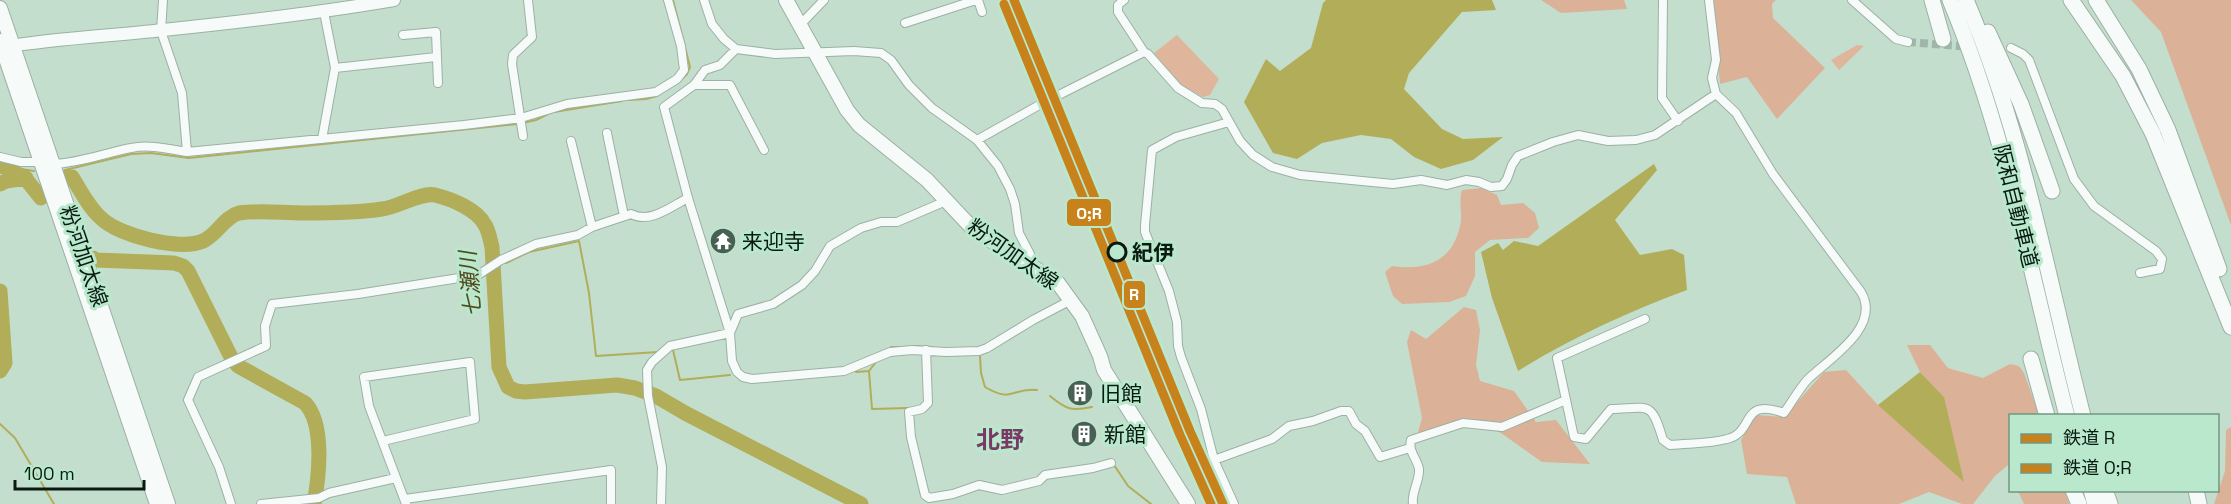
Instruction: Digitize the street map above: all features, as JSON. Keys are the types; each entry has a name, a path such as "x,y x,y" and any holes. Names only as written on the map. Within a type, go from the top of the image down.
{"highway":[{"path":"1932,0 1943,39"},
{"name":"阪和自動車道","path":"1950,0 1978,73 2000,142 2067,414"},
{"name":"阪和自動車道","path":"1966,0 2009,118 2083,414"},
{"path":"1972,0 2021,104 2052,191"},
{"path":"2071,0 2105,48 2139,105 2231,300"},
{"path":"2096,0 2123,40 2158,109 2182,165 2231,327"},
{"path":"2031,359 2046,414"}],"main road":[{"name":"粉河加太線","path":"786,0 848,110 859,125 927,180 973,229 1058,283 1082,316 1104,370 1188,504"},
{"name":"粉河加太線","path":"0,8 4,45 168,504"},
{"name":"粉河加太線","path":"48,163 157,504"}],"street":[{"path":"163,0 161,31 182,93 187,152"},
{"path":"4,45 161,31 324,12 394,0"},
{"path":"523,136 512,64 513,55 532,37 528,0"},
{"path":"0,157 21,162 66,164 133,147 157,147 187,152 521,119 567,104 621,95 648,94 656,92 677,79 684,70 684,61 668,0"},
{"path":"704,0 712,24 736,49 775,54 854,51 881,53 891,60 909,85 932,108 977,140 998,166 1010,189 1015,204 1019,233 1034,267"},
{"path":"800,25 824,0"},
{"path":"905,23 977,0 982,12"},
{"path":"1124,0 1118,5 1118,12 1144,52 1178,88 1202,103 1215,104 1222,109 1240,141 1253,154 1272,167 1300,175 1393,184 1421,180 1447,185 1466,180 1491,187 1502,186 1508,179 1512,165 1518,156 1578,135 1608,141 1636,140 1655,135 1716,94"},
{"path":"1663,0 1662,98 1678,121"},
{"path":"1645,319 1557,358 1574,436 1586,440 1611,408 1647,408 1655,414 1663,440 1671,445 1729,439 1740,433 1752,412 1772,409 1784,413 1806,382 1841,352 1865,319 1865,299 1861,292 1773,174 1736,113 1716,94 1712,78 1716,60 1708,0"},
{"path":"1852,0 1896,39 1908,42"},
{"path":"322,139 335,68 324,12"},
{"path":"403,35 436,32 438,83"},
{"path":"2011,48 2029,60 2074,179 2094,206 2156,251 2162,259 2160,269 2140,273"},
{"path":"736,49 720,65 705,70 694,85 664,107 688,198 730,333 732,362 737,372 743,377 752,379 833,373 844,371 890,352 979,351 1071,300"},
{"path":"977,140 1041,104 1144,52"},
{"path":"335,68 436,57"},
{"path":"694,85 730,86 764,150"},
{"path":"1228,122 1176,137 1152,150 1145,232 1169,291 1177,322 1178,346 1200,409 1214,460 1234,504"},
{"path":"607,133 624,216"},
{"path":"571,141 592,227"},
{"path":"231,504 219,467 188,400 198,377 266,346 265,326 272,304 358,294 478,275 501,260 536,244 578,235 592,227 631,214 639,218 652,217 688,198"},
{"path":"730,333 738,314 773,304 802,285 830,246 861,228 881,222 897,222 946,201"},
{"path":"661,504 662,467 648,396 647,370 652,362 670,346 730,333"},
{"path":"926,350 928,404 922,409 909,412 911,437 925,495 929,498 953,494 979,485 1002,490 1039,481 1045,476 1111,464"},
{"path":"383,441 475,419 470,362 364,377 369,406 383,441 390,480 406,502 611,471 611,504"},
{"path":"1413,504 1412,499 1419,472 1410,448 1411,440 1463,423 1502,427 1566,400"},
{"path":"1214,460 1272,439 1289,426 1313,421 1341,411 1349,411 1356,424 1365,431 1380,457 1410,448"},
{"path":"261,504 317,498 329,493 390,480"}],"shaded area":[{"path":"1326,0 1492,0 1496,10 1462,12 1409,73 1404,89 1442,129 1463,139 1503,137 1473,160 1441,169 1414,157 1391,139 1361,135 1322,143 1297,159 1273,153 1244,102 1266,59 1280,71 1311,48 1323,3"},
{"path":"1541,0 1624,0 1627,9 1561,13"},
{"path":"1712,0 1776,0 1772,4 1773,18 1825,68 1777,119 1747,77 1720,84"},
{"path":"2131,0 2231,0 2231,225 2161,32"},
{"path":"1177,35 1219,79 1210,95 1203,97 1181,85 1154,53"},
{"path":"1857,45 1864,46 1839,70 1831,60"},
{"path":"1654,164 1657,170 1615,220 1640,255 1672,249 1684,255 1687,290 1600,326 1518,371 1492,298 1481,252 1498,243 1503,250 1514,241 1538,246"},
{"path":"1481,188 1497,195 1501,205 1523,203 1535,213 1539,228 1528,238 1490,240 1475,252 1475,276 1466,296 1449,302 1402,304 1393,296 1385,272 1392,266 1426,265 1444,256 1451,248 1460,226 1462,190"},
{"path":"1464,307 1476,310 1480,330 1476,365 1480,381 1514,391 1536,422 1556,420 1590,464 1542,462 1501,433 1466,420 1417,436 1422,418 1407,342 1411,330 1426,339"},
{"path":"1907,345 1930,345 1948,368 1983,378 2010,364 2019,366 2024,373 2039,414 2009,414 2009,468 2008,465 1995,476 1973,504 1962,504 1929,492 1899,504 1796,504 1787,477 1747,474 1741,440 1756,415 1784,417 1824,372 1846,370 1878,405 1944,397 1920,372"},
{"path":"1920,372 1944,397 1964,482 1878,405"},
{"path":"2231,427 2231,504 2214,504 2225,471 2226,430"},
{"path":"2018,492 2065,492 2069,504 2024,504"}],"waterway":[{"path":"673,0 690,67 680,81"},
{"path":"628,100 657,96"},
{"path":"554,112 622,101"},
{"path":"523,123 548,114"},
{"path":"65,170 131,154 151,153 189,158 517,124"},
{"name":"七瀬川","path":"0,165 25,178 41,198"},
{"path":"1,166 34,171"},
{"name":"七瀬川","path":"66,177 72,177 93,210 111,225 136,236 180,244 203,241 229,218 239,213 363,211 389,208 429,195 456,202 481,219 492,247 499,367 508,387 525,392 617,385 635,388 656,396 861,504"},
{"name":"七瀬川","path":"0,184 26,178"},
{"path":"506,263 529,252 579,241 589,293 596,356 658,352"},
{"path":"93,258 96,260 174,263 183,266 188,271 231,357 238,366 305,403 311,412 316,424 319,451 314,504"},
{"name":"七瀬川","path":"0,291 5,363 0,371"},
{"path":"914,346 932,347"},
{"path":"891,347 906,347"},
{"path":"673,350 680,380 730,375"},
{"path":"980,356 985,387 1007,395 1037,390"},
{"path":"869,371 876,362"},
{"path":"856,372 869,371 872,409 908,408"},
{"path":"1050,396 1070,408 1092,407"},
{"path":"0,424 15,438 54,504"},
{"path":"1114,465 1128,486 1151,504"}],"tunnel":[{"path":"1908,42 1971,47"}],"rail line":[{"name":"R","path":"1014,0 1190,431 1223,504"},
{"name":"O;R","path":"1004,4 1180,435 1211,504"}],"place":[{"name":"来迎寺","path":"723,241"},
{"name":"紀伊","path":"1117,252"},
{"name":"旧館","path":"1080,393"},
{"name":"新館","path":"1084,434"}],"district":[{"name":"北野","path":"1000,439"}]}
